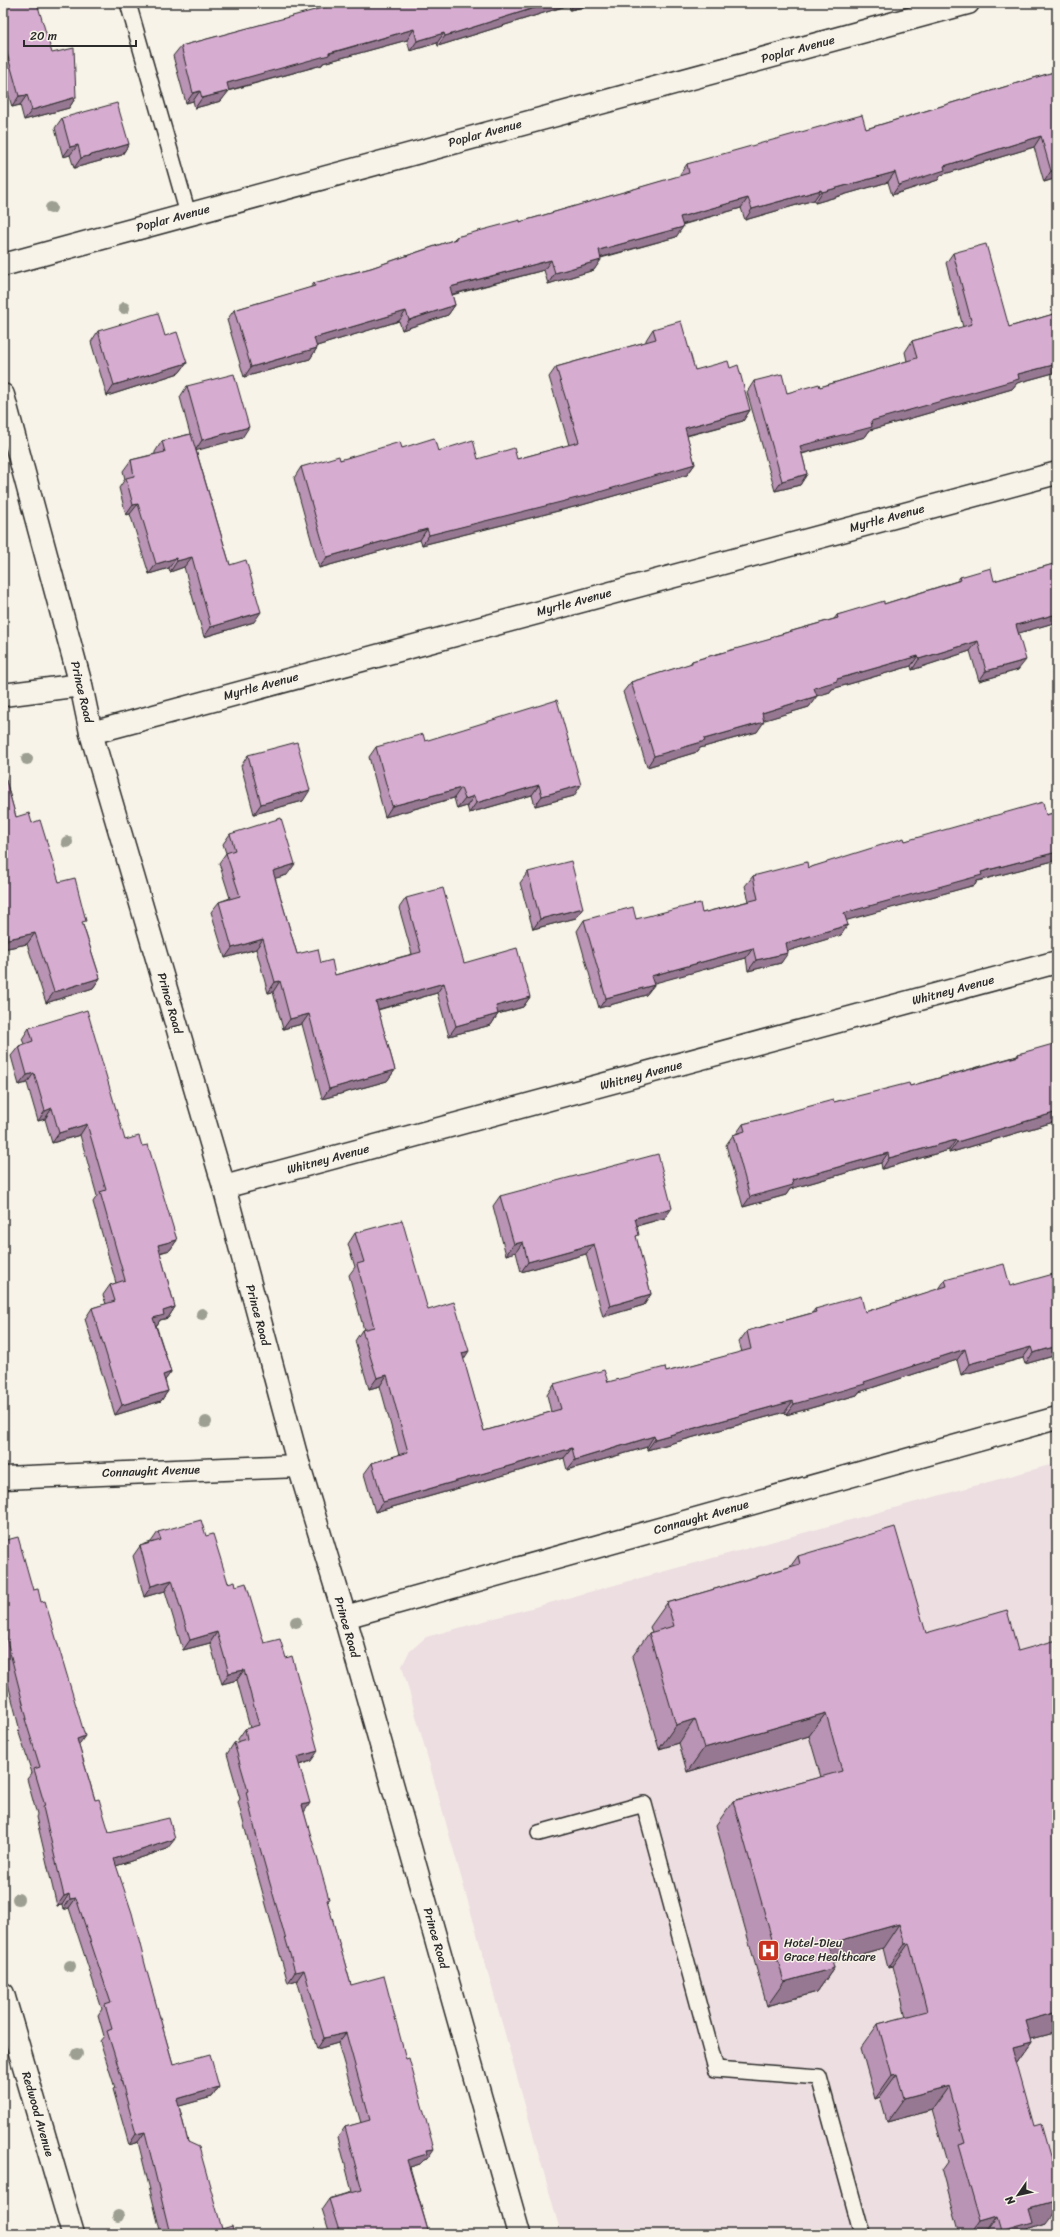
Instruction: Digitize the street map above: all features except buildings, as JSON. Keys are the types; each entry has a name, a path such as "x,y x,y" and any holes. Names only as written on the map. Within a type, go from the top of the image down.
{"street":[{"name":"Poplar Avenue","path":"3,265 968,3"},
{"name":"Prince Road","path":"3,395 81,686 91,733 224,1188 299,1466 345,1617 519,2234"},
{"name":"Myrtle Avenue","path":"91,733 1057,473"},
{"path":"3,694 81,686"},
{"name":"Whitney Avenue","path":"224,1188 1057,962"},
{"name":"Connaught Avenue","path":"345,1617 1057,1418"},
{"name":"Connaught Avenue","path":"3,1478 299,1466"},
{"name":"Redwood Avenue","path":"3,1994 73,2234"}],"lane":[{"path":"128,3 188,214"},
{"path":"539,1833 644,1804 716,2069 819,2077 862,2234"}],"shaded area":[{"name":"Hotel-Dieu Grace Healthcare","path":"1057,1463 1057,2234 561,2234 402,1666 409,1652 426,1637"}],"place":[{"name":"Hotel-Dieu Grace Healthcare","path":"769,1950"}]}
